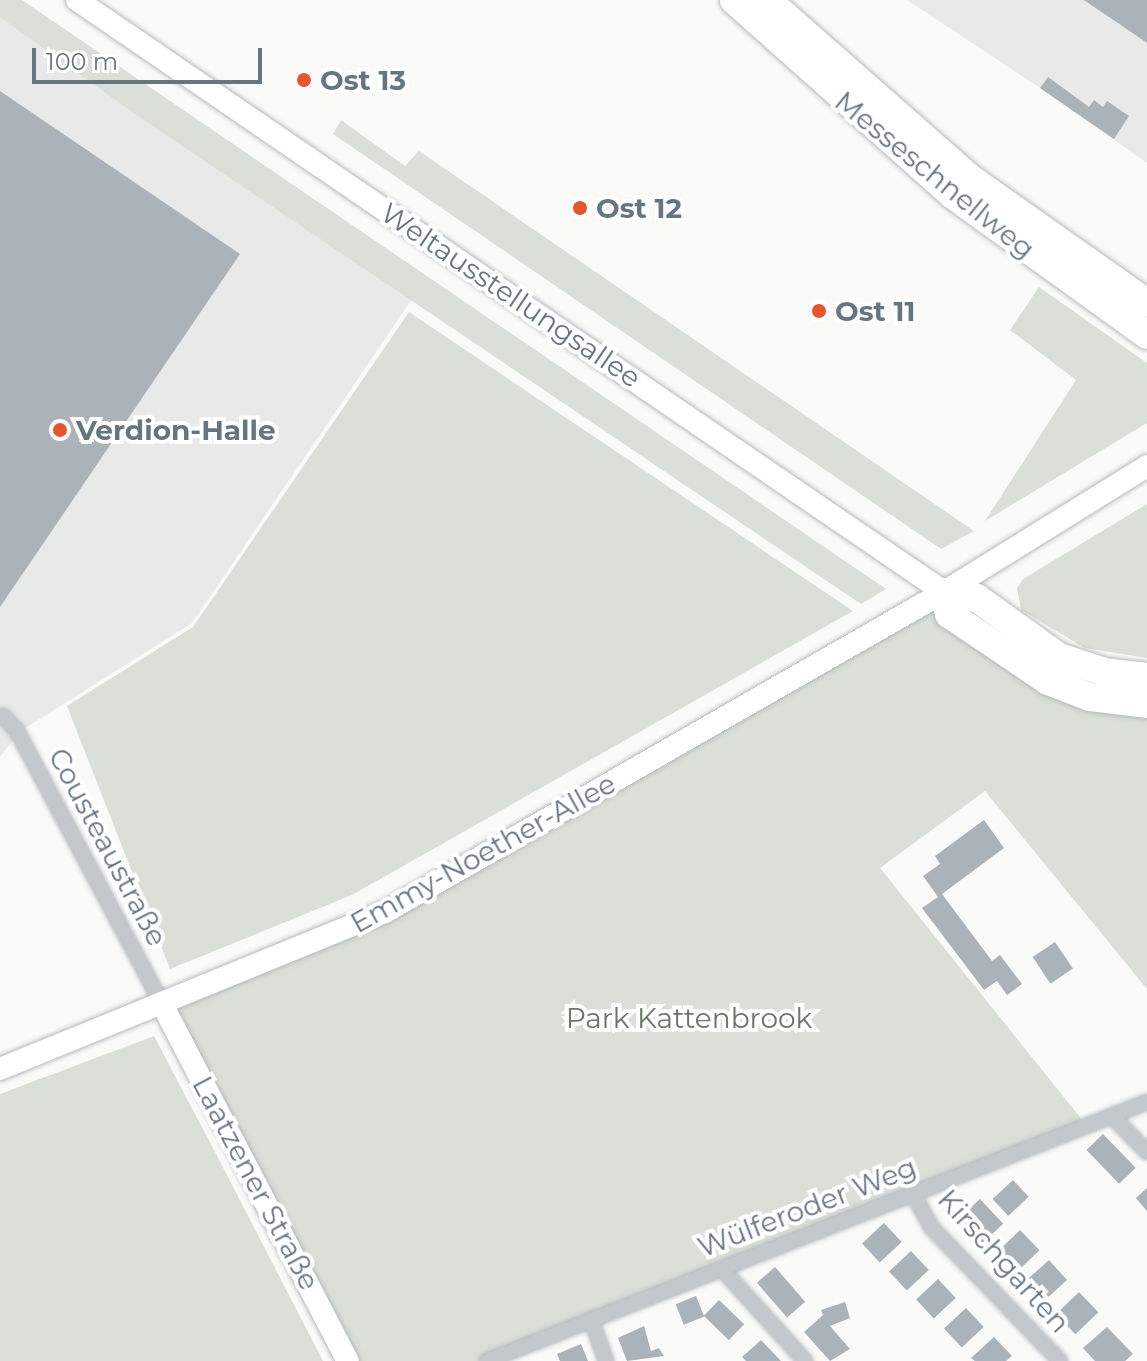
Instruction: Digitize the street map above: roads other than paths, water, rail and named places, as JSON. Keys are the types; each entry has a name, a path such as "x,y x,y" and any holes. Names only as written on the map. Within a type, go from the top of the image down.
{"highway":[{"name":"Messeschnellweg","path":"734,0 953,195 1147,335"},
{"name":"Messeschnellweg","path":"767,0 971,179 1147,303"},
{"path":"1147,677 1105,672 1059,657 977,598 944,592 949,614 1048,681 1090,697 1147,704"}],"main road":[{"name":"Weltausstellungsallee","path":"77,0 944,592"},
{"name":"Emmy-Noether-Allee","path":"0,1069 163,1006 385,912 944,592 1147,466"},
{"name":"Laatzener Straße","path":"163,1006 348,1361"}],"street":[{"name":"Cousteaustraße","path":"3,716 17,731 163,1006"},
{"name":"Wülferoder Weg","path":"487,1361 1147,1102"},
{"path":"1112,1116 1147,1152"},
{"name":"Kirschgarten","path":"913,1194 931,1227 1060,1361"},
{"path":"722,1269 805,1361"},
{"path":"591,1319 606,1361"}],"place":[{"name":"Ost 13","path":"304,80"},
{"name":"Ost 12","path":"580,208"},
{"name":"Ost 11","path":"819,311"},
{"name":"Verdion-Halle","path":"60,430"}],"park label":[{"name":"Park Kattenbrook","path":"689,1018"}]}
